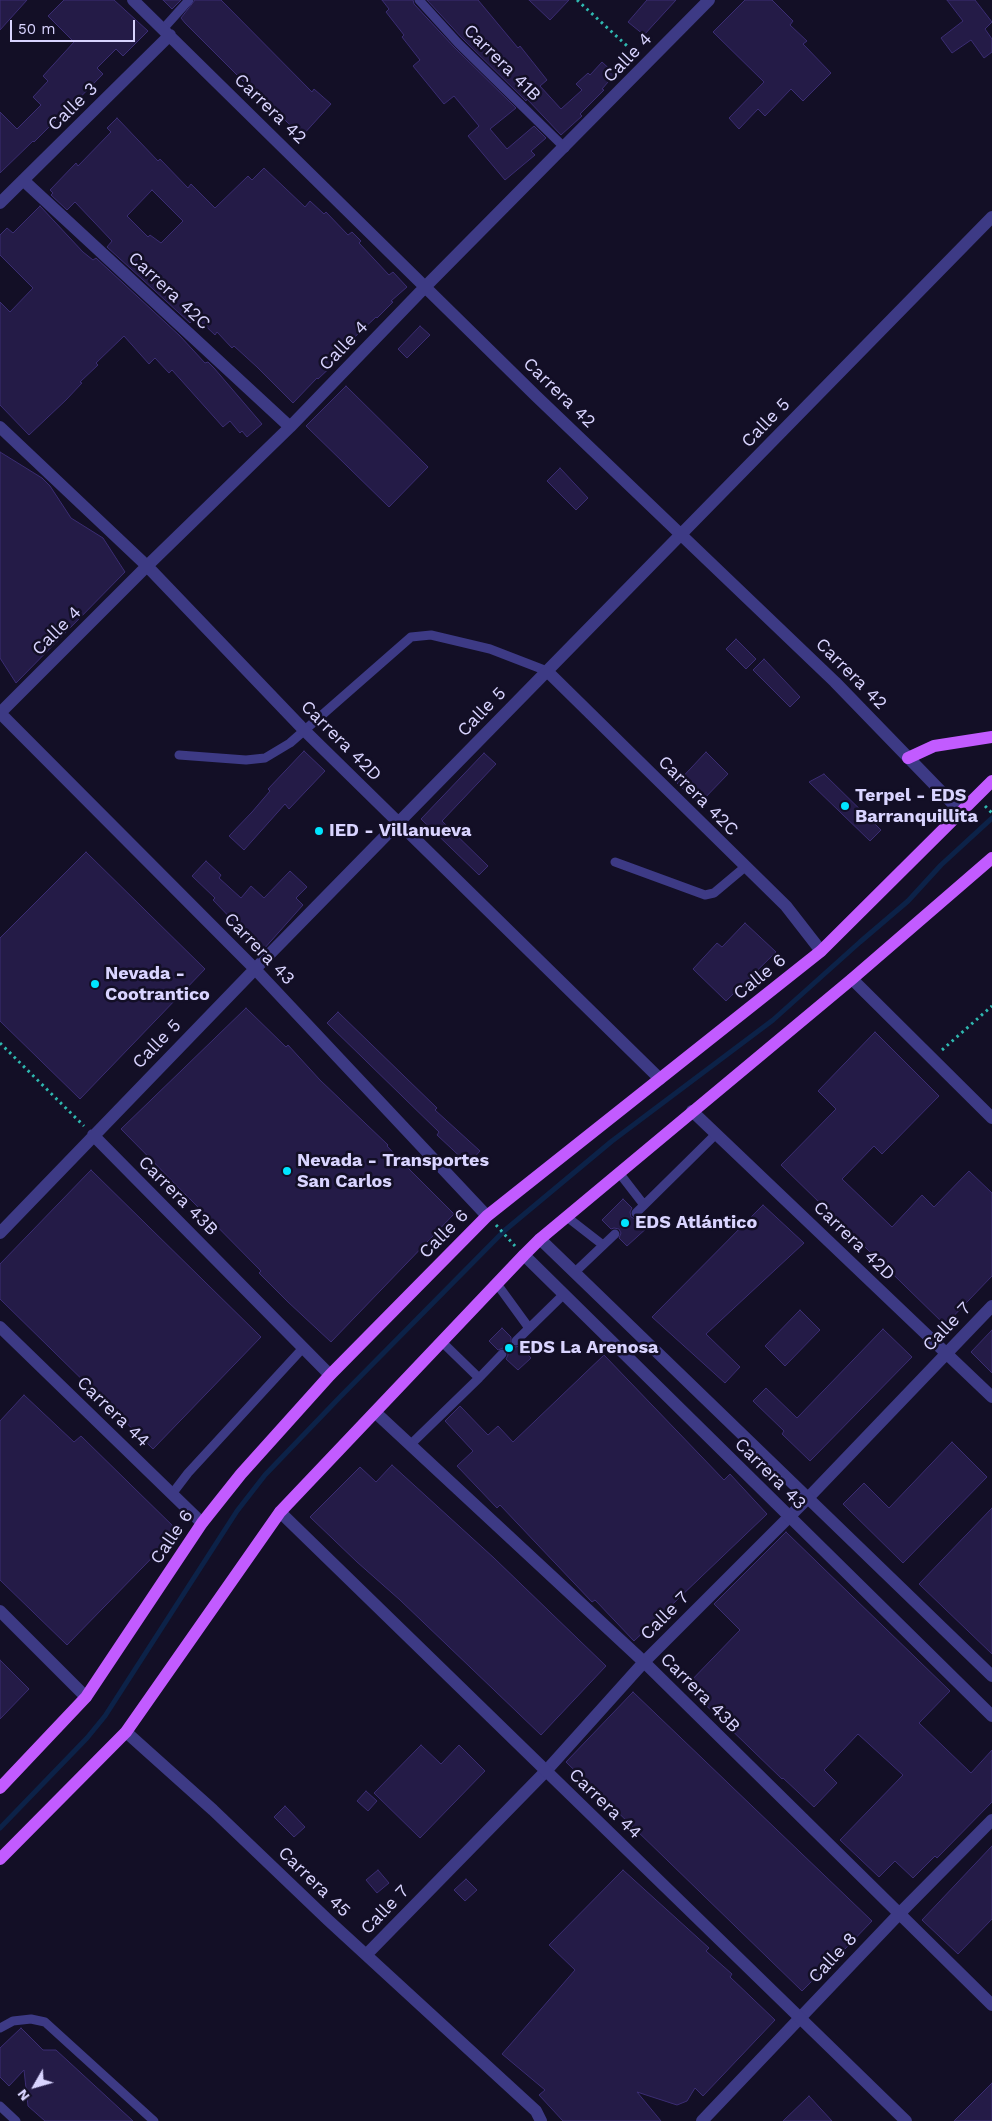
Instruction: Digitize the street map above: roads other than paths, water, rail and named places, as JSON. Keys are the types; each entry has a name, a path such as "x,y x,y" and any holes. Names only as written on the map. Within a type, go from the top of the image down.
{"main road":[{"path":"908,758 934,746 992,737"},
{"name":"Calle 6","path":"0,1788 86,1698 202,1523 241,1474 330,1375 487,1216 821,951 992,781"},
{"path":"0,1858 126,1732 280,1512 524,1255 540,1239 852,979 992,858"}],"street":[{"name":"Carrera 42","path":"134,0 536,396 836,682 960,812"},
{"name":"Calle 4","path":"0,713 290,427 426,286 565,148 709,0"},
{"name":"Calle 3","path":"0,203 167,32"},
{"name":"Carrera 42C","path":"23,180 290,427"},
{"name":"Calle 5","path":"0,1233 255,969 992,217"},
{"name":"Carrera 42D","path":"0,427 147,566 304,730 660,1079"},
{"name":"Carrera 42C","path":"547,670 786,906 821,951"},
{"name":"Carrera 43","path":"0,713 255,969 487,1216"},
{"path":"852,979 992,1118"},
{"name":"Carrera 42D","path":"692,1111 992,1397"},
{"name":"Carrera 43B","path":"93,1135 330,1375"},
{"name":"Carrera 43","path":"540,1239 992,1676"},
{"name":"Carrera 43","path":"524,1255 992,1716"},
{"name":"Calle 7","path":"366,1955 546,1770 644,1662 808,1498 992,1306"},
{"name":"Carrera 44","path":"0,1327 202,1523"},
{"name":"Carrera 43B","path":"376,1413 644,1662 992,2005"},
{"name":"Carrera 44","path":"280,1512 906,2121"},
{"path":"0,1611 86,1698"},
{"name":"Carrera 45","path":"126,1732 213,1810 366,1955 536,2111 541,2121"},
{"name":"Calle 8","path":"702,2121 899,1914 992,1820"}],"lane":[{"name":"Calle 3","path":"167,32 189,0"},
{"name":"Carrera 41B","path":"419,0 458,43 565,148"},
{"path":"179,755 246,760 265,758 290,743 411,637 431,635 490,649 547,670"},
{"path":"615,862 705,895 714,893 725,886 745,867"},
{"path":"636,1213 716,1134"},
{"path":"620,1174 644,1205"},
{"path":"567,1217 602,1245"},
{"path":"574,1273 615,1234"},
{"path":"497,1284 529,1328"},
{"path":"516,1342 563,1295"},
{"path":"442,1342 479,1378"},
{"path":"172,1494 303,1348"},
{"path":"410,1445 502,1354"},
{"path":"0,2028 13,2021 31,2019 45,2022 154,2121"},
{"path":"0,2106 16,2121"}],"waterway":[{"path":"0,1828 87,1738 105,1716 237,1511 265,1475 340,1397 504,1231 612,1141 773,1020 908,901 941,865 992,818"}],"place":[{"name":"Terpel - EDS Barranquillita","path":"845,806"},
{"name":"IED - Villanueva","path":"319,831"},
{"name":"Nevada - Cootrantico","path":"95,984"},
{"name":"Nevada - Transportes San Carlos","path":"287,1171"},
{"name":"EDS Atlántico","path":"625,1223"},
{"name":"EDS La Arenosa","path":"509,1348"}]}
